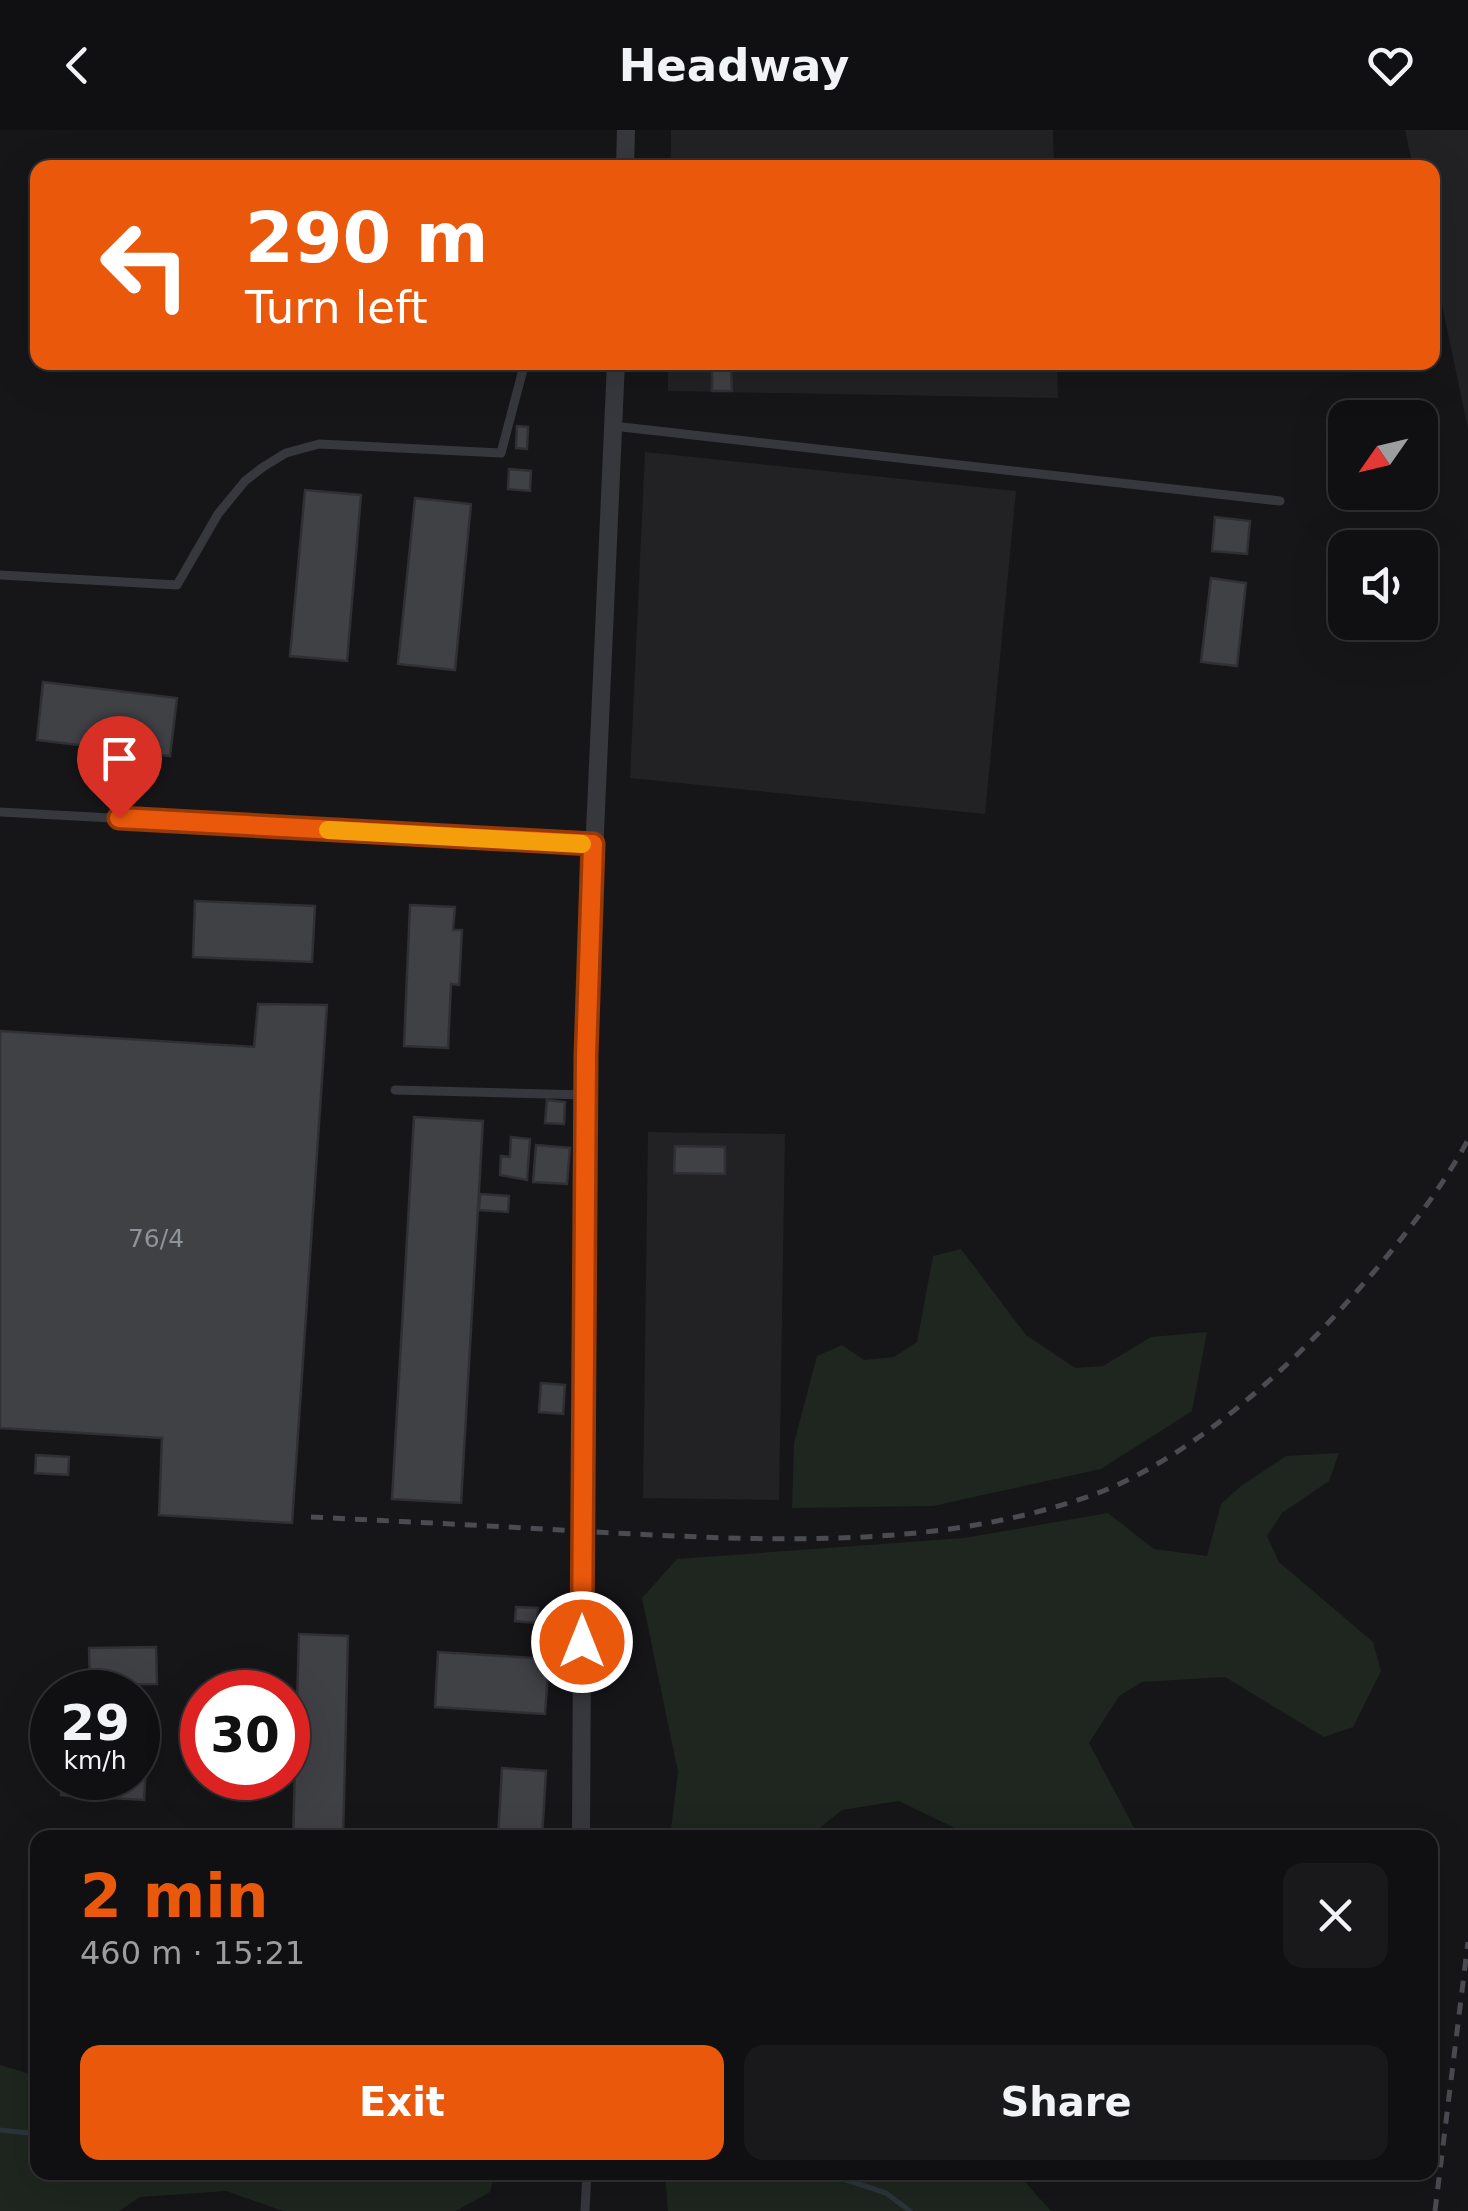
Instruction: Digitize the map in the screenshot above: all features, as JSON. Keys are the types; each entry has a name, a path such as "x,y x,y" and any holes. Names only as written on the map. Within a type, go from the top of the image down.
{"street":[{"path":"625,160 626,130"},
{"path":"581,1830 586,1095 593,844 616,370"}],"lane":[{"path":"0,575 177,584 218,514 245,482 286,453 319,444 502,453 524,370"},
{"path":"613,426 1280,500"},
{"path":"0,812 593,844"},
{"path":"396,1090 586,1095"},
{"path":"585,2211 586,2180"}],"shaded area":[{"path":"671,130 1053,130 1054,160 671,160"},
{"path":"1405,130 1468,130 1468,429 1440,295 1440,160 1411,160"},
{"path":"668,370 1057,370 1058,398 668,391"},
{"path":"645,452 1016,491 985,814 630,778"},
{"path":"648,1132 785,1134 779,1500 643,1498"},
{"path":"961,1249 1026,1335 1075,1368 1103,1366 1151,1337 1207,1332 1192,1411 1101,1469 933,1506 792,1508 794,1443 817,1356 842,1345 864,1360 894,1357 917,1342 933,1256"},
{"path":"1339,1453 1329,1481 1282,1513 1267,1536 1279,1562 1373,1642 1381,1671 1353,1727 1324,1737 1225,1677 1142,1682 1119,1696 1089,1743 1135,1830 959,1830 899,1801 842,1810 820,1830 671,1830 678,1772 642,1598 677,1559 964,1538 1108,1513 1154,1549 1207,1556 1221,1504 1286,1456"},
{"path":"0,2065 30,2074 30,2180 493,2180 490,2192 456,2211 283,2211 226,2191 140,2197 119,2211 0,2211"},
{"path":"666,2180 1023,2180 1051,2211 668,2211"}],"building":[{"path":"712,370 731,370 732,391 712,391"},
{"path":"517,426 528,427 527,449 516,448"},
{"path":"509,469 531,471 530,491 508,489"},
{"path":"305,490 361,495 347,661 290,656"},
{"path":"415,498 471,504 455,670 398,664"},
{"path":"1215,517 1250,521 1247,554 1212,551"},
{"path":"1211,578 1246,583 1237,666 1201,662"},
{"path":"43,682 177,698 170,756 37,740"},
{"path":"195,901 315,906 312,962 193,957"},
{"path":"410,905 455,907 453,930 462,930 459,985 451,984 448,1048 404,1046"},
{"path":"258,1004 327,1005 292,1523 159,1515 162,1438 0,1428 0,1031 254,1047"},
{"path":"547,1100 565,1102 564,1124 545,1123"},
{"path":"414,1117 483,1121 461,1503 392,1499"},
{"path":"511,1137 530,1139 527,1180 500,1175 501,1156 510,1157"},
{"path":"536,1145 570,1148 567,1184 533,1182"},
{"path":"675,1146 725,1147 725,1174 674,1173"},
{"path":"480,1194 509,1196 508,1212 479,1210"},
{"path":"541,1383 565,1385 563,1414 539,1412"},
{"path":"36,1455 69,1457 68,1475 35,1473"},
{"path":"516,1607 538,1608 537,1623 515,1621"},
{"path":"299,1634 348,1636 343,1830 293,1830 294,1800 310,1800 310,1670 298,1670"},
{"path":"156,1647 157,1670 90,1670 89,1648"},
{"path":"438,1652 549,1659 545,1714 435,1707"},
{"path":"502,1768 546,1771 542,1830 498,1830"}],"waterway":[{"path":"0,2130 30,2133"},
{"path":"846,2180 886,2193 910,2211"}],"railway":[{"path":"311,1517 673,1536 853,1538 971,1526 1087,1497 1122,1483 1191,1442 1287,1364 1393,1249 1440,1186 1468,1140"},
{"path":"1435,2211 1468,1942"}],"slow traffic":[{"path":"328,830 582,844"}],"route":[{"path":"119,818 593,844 586,1056 582,1642"}]}
